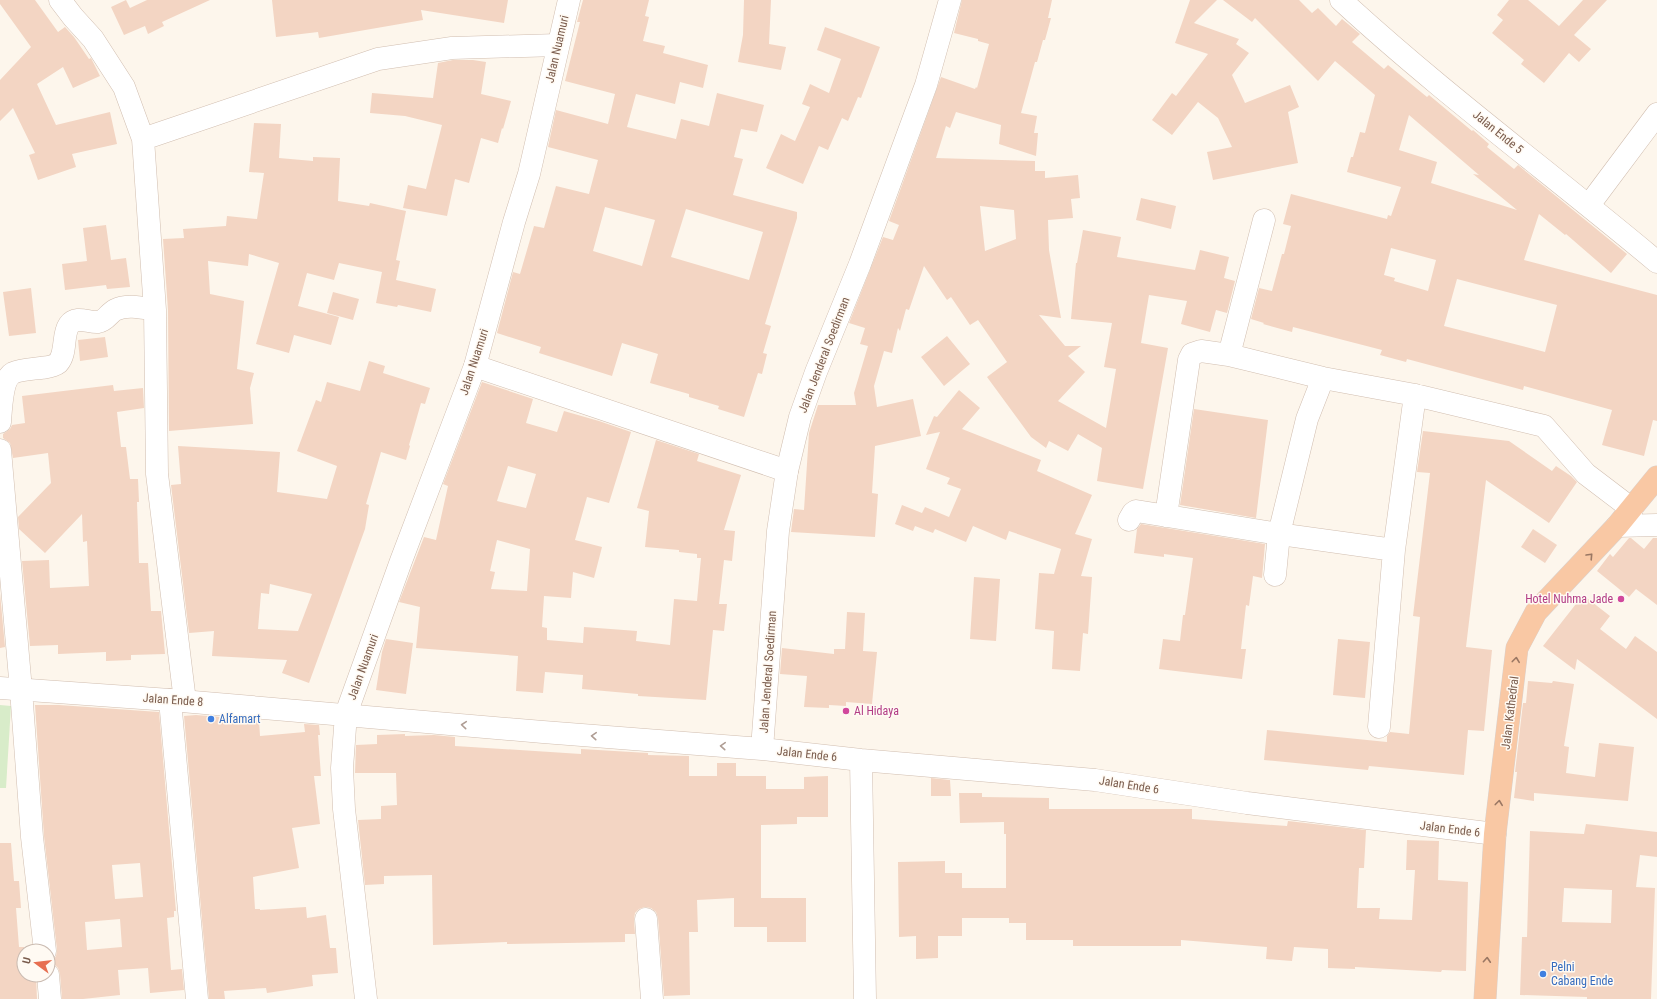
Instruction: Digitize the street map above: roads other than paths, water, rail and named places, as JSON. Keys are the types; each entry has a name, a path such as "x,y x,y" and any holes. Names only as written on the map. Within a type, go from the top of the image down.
{"highway":[{"name":"Jalan Kathedral","path":"1484,999 1495,834 1517,648 1536,612 1617,526 1657,477"}],"street":[{"path":"60,0 93,39 124,87 143,139 155,310 157,474 177,701 197,999"},
{"name":"Jalan Nuamuri","path":"366,999 344,809 342,768 346,714 474,366 514,222 529,174 569,0"},
{"name":"Jalan Jenderal Soedirman","path":"762,749 778,531 787,472 800,417 862,258 926,85 950,0"},
{"name":"Jalan Ende 5","path":"1341,0 1414,66 1589,205 1657,262"},
{"path":"143,139 378,59 452,48 558,45"},
{"path":"1589,205 1657,114"},
{"path":"1229,355 1264,220"},
{"path":"0,422 5,384 9,377 15,372 51,367 57,363 60,360 68,327 71,323 79,320 98,322 108,317 114,310 121,308 140,307 155,310"},
{"path":"1166,516 1189,360 1192,354 1202,351 1229,355 1323,378 1415,395 1544,426 1586,474 1632,509"},
{"path":"474,366 787,472"},
{"path":"1275,575 1279,534 1307,419 1323,378"},
{"path":"1379,727 1394,550 1415,395"},
{"path":"0,450 22,690 32,837 44,943"},
{"path":"1129,520 1136,511 1279,534 1394,550"},
{"path":"1617,526 1657,525"},
{"name":"Jalan Ende 8","path":"0,688 346,714 543,732 762,749"},
{"name":"Jalan Ende 6","path":"762,749 861,760 1095,780 1247,803 1495,834"},
{"path":"861,760 865,999"},
{"path":"646,919 652,999"},
{"path":"49,983 50,999"}],"place":[{"name":"Hotel Nuhma Jade","path":"1621,599"},
{"name":"Al Hidaya","path":"846,711"},
{"name":"Alfamart","path":"211,719"},
{"name":"Pelni Cabang Ende","path":"1543,974"}]}
